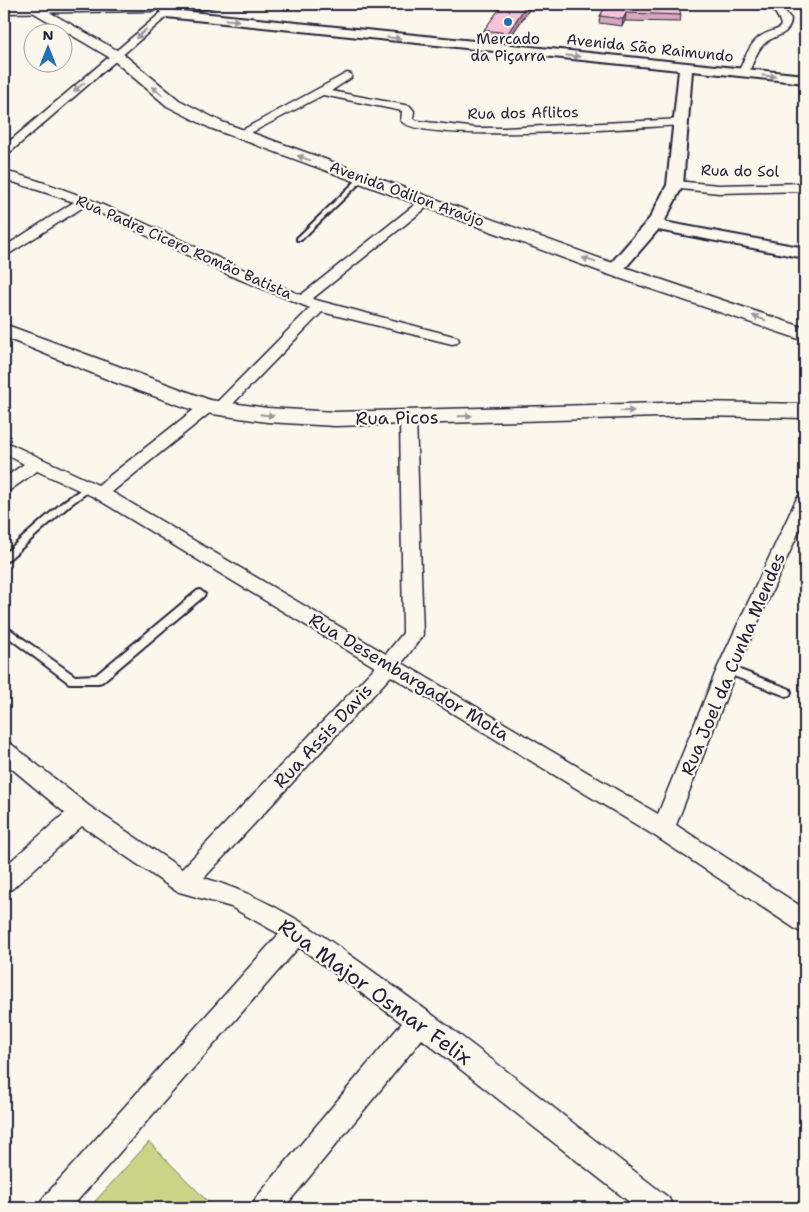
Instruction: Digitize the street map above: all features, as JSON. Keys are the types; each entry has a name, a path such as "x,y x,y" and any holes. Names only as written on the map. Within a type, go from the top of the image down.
{"main road":[{"path":"4,9 29,6 148,6 171,8 211,4"},
{"name":"Avenida Odilon Araújo","path":"29,6 116,56 143,80 189,113 239,134 614,270 805,334"},
{"name":"Rua Picos","path":"4,330 122,377 213,408 299,417 408,418 697,409 805,411"}],"street":[{"path":"743,73 760,42 777,34 784,28 786,19 774,4"},
{"path":"4,152 171,8"},
{"name":"Avenida São Raimundo","path":"171,8 805,79"},
{"path":"614,270 655,225 664,212 675,185 686,67"},
{"path":"239,134 322,92 347,76"},
{"name":"Rua dos Aflitos","path":"322,92 406,108 409,112 407,121 416,124 477,131 682,122"},
{"name":"Rua Padre Cicero Romão Batista","path":"4,175 84,201 234,272 319,307 452,340"},
{"name":"Rua do Sol","path":"675,185 719,189 805,187"},
{"path":"4,253 84,201"},
{"path":"303,300 427,201"},
{"path":"655,225 805,253"},
{"path":"95,490 213,408 319,307"},
{"name":"Rua Assis Davis","path":"184,883 389,665 413,635 408,418"},
{"name":"Rua Desembargador Mota","path":"6,450 95,490 663,829 805,922"},
{"path":"4,486 36,464"},
{"name":"Rua Joel da Cunha Mendes","path":"663,829 727,669 805,500"},
{"name":"Rua Major Osmar Felix","path":"4,750 81,813 184,883 236,898 296,931 420,1021 659,1208"},
{"path":"4,881 81,813"},
{"path":"53,1208 296,931"},
{"path":"266,1208 420,1021"}],"lane":[{"path":"299,239 362,178"},
{"path":"4,559 67,503 95,490"},
{"path":"4,629 73,680 98,679 200,594"},
{"path":"727,669 786,692"}],"green space":[{"path":"149,1142 214,1208 89,1208"}],"building":[{"path":"503,4 527,4 508,33 484,30"},
{"path":"607,4 678,4 681,15 626,13 623,19 600,16"}],"place":[{"name":"Mercado da Piçarra","path":"508,22"}]}
